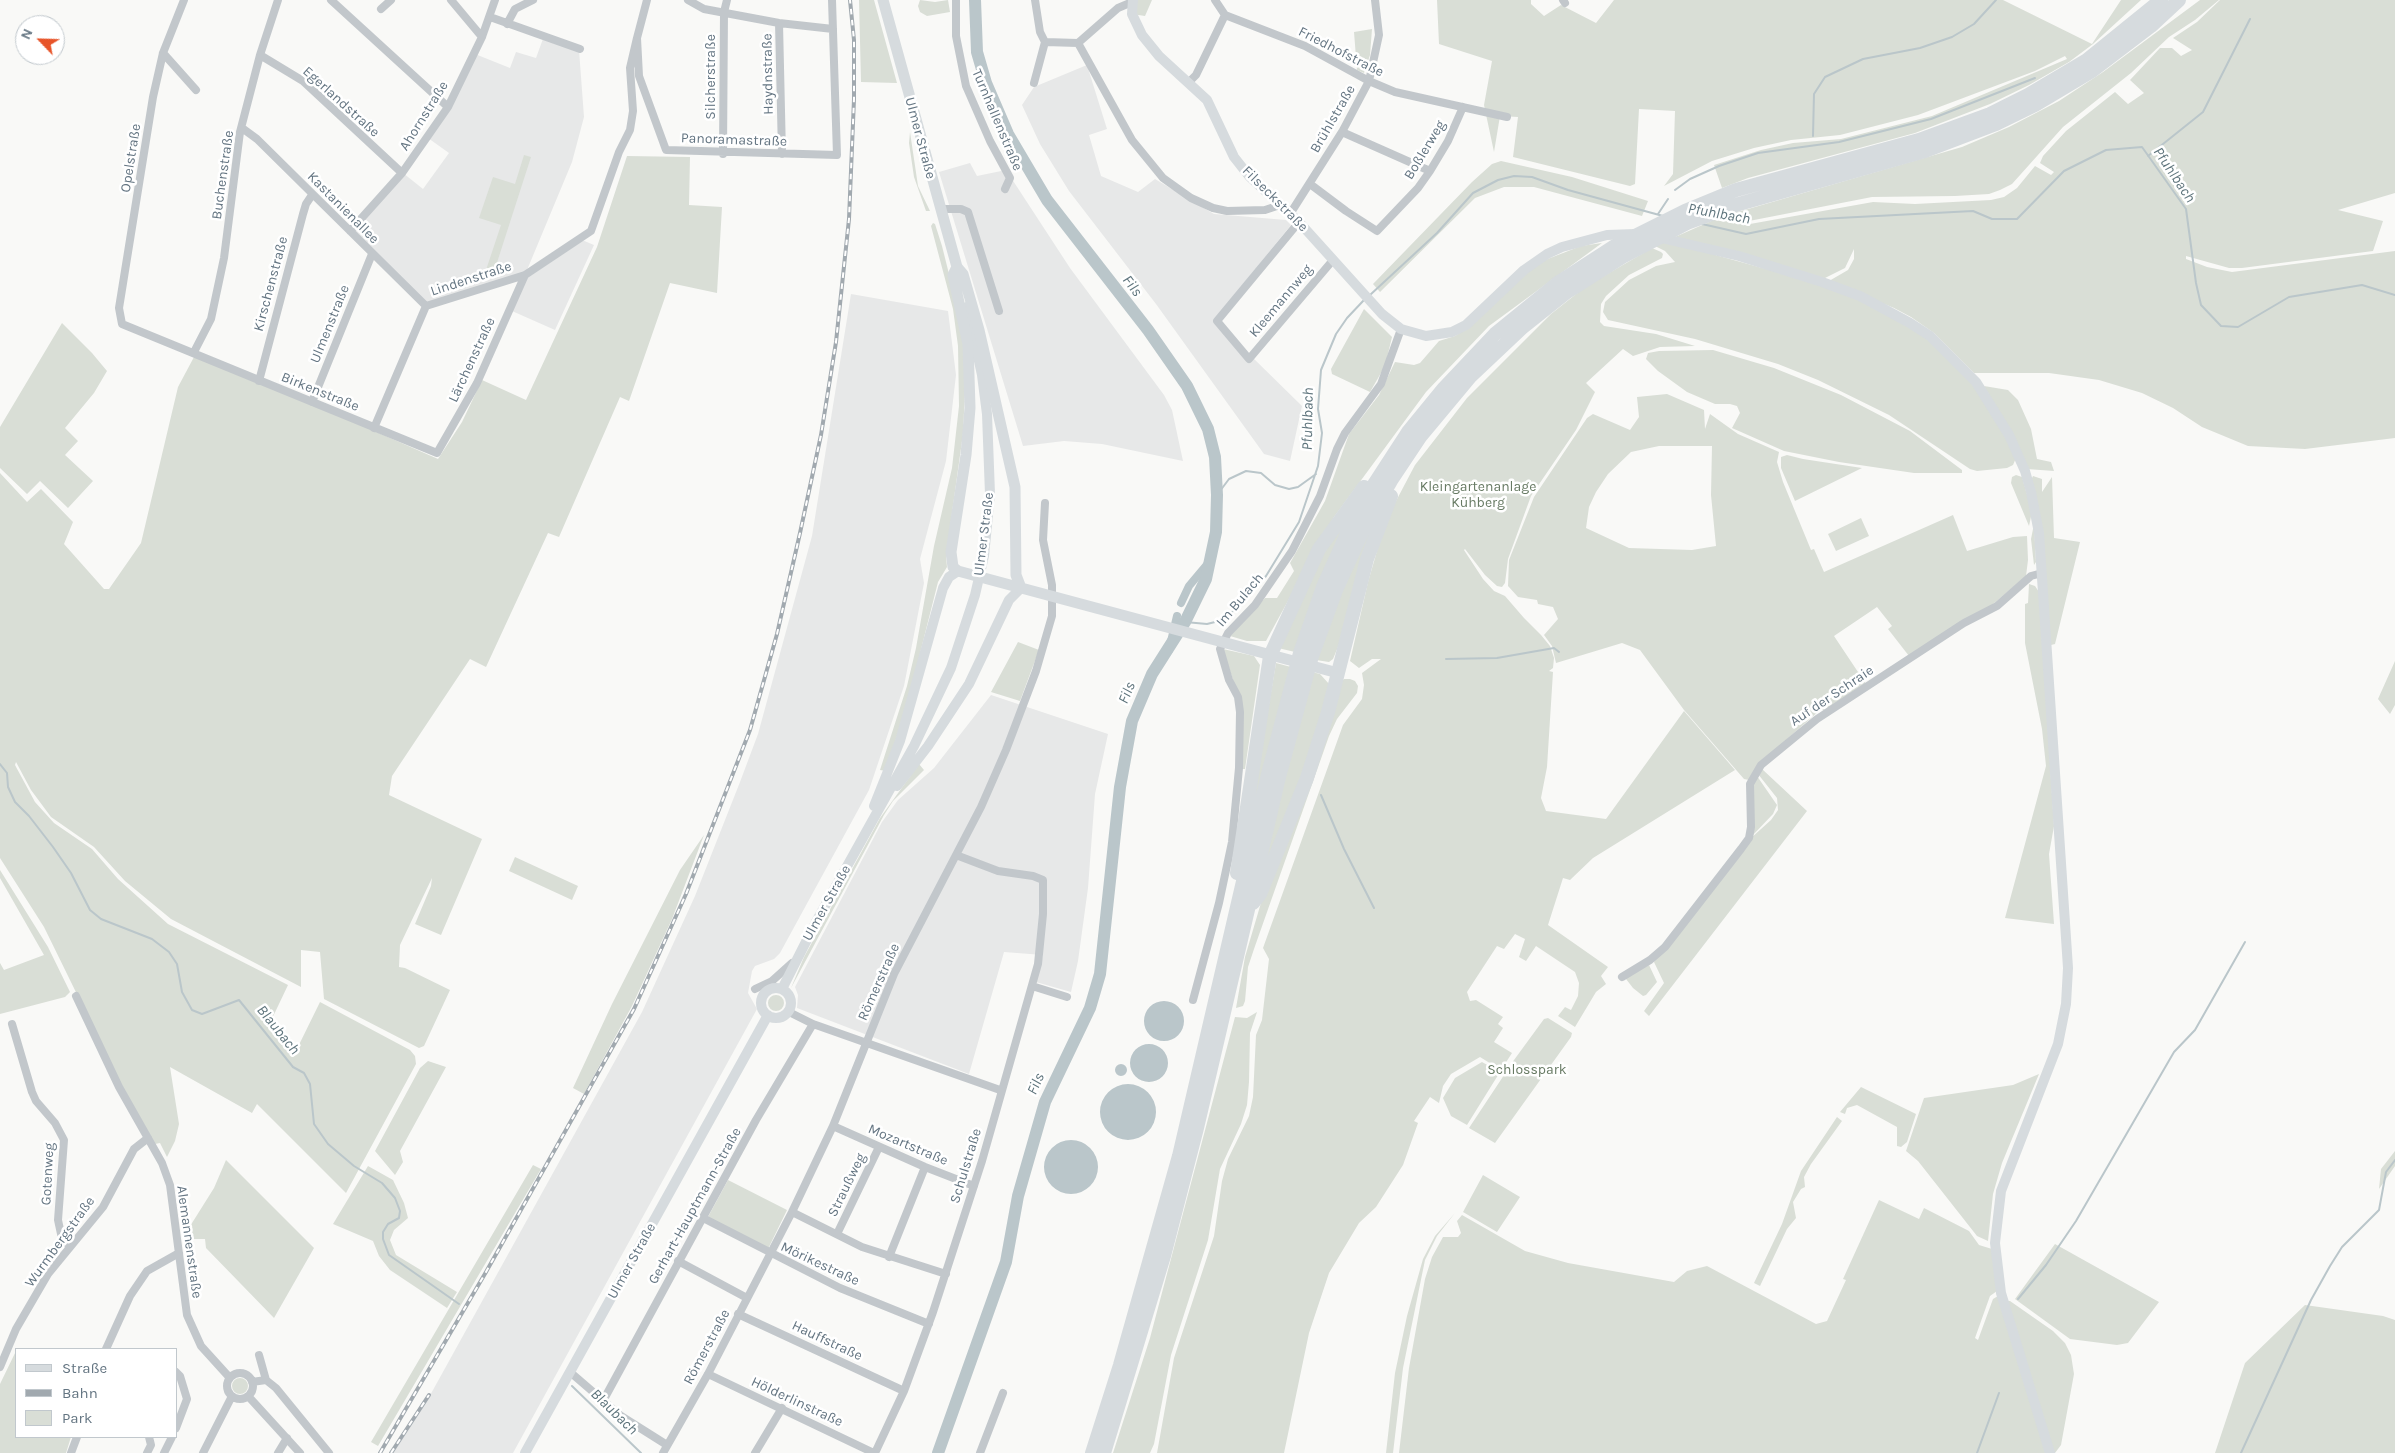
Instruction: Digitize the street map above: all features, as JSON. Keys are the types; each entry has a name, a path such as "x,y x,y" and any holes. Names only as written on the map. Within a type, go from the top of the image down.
{"highway":[{"path":"1738,197 1919,140 1990,114 2059,78 2087,60 2161,0"},
{"path":"1104,1453 1164,1256 1197,1128 1279,728 1310,621 1351,525 1389,459 1426,410 1478,350 1534,301 1677,214 1925,151 1996,124 2035,105 2092,71 2151,26 2179,0"},
{"path":"1092,1453 1120,1365 1179,1156 1242,908 1291,729 1317,640 1339,583 1364,528 1406,458 1447,402 1494,354 1593,266"},
{"path":"1242,908 1260,894 1307,778 1328,712 1333,672 1367,559 1384,512 1401,477 1406,458"},
{"path":"1242,908 1235,886 1245,810 1275,657 1319,550 1375,471 1389,459"}],"main road":[{"name":"Ulmer Straße","path":"883,0 957,268"},
{"path":"1021,588 1016,575 1015,487 979,330 963,274 957,268 953,275 965,326 970,361 966,455 951,552 953,567 961,572 1333,672"}],"street":[{"name":"Opelstraße","path":"122,324 119,308 153,97 163,53 184,0"},
{"name":"Buchenstraße","path":"194,352 212,319 224,258 242,128 260,55 278,0"},
{"path":"331,0 448,107"},
{"path":"381,9 391,0"},
{"path":"451,0 482,36"},
{"name":"Ahornstraße","path":"350,231 402,173 448,107 490,18 495,0"},
{"path":"507,24 515,9 533,0"},
{"name":"Panoramastraße","path":"646,0 637,38 639,76 666,150 723,154 837,156 833,29"},
{"path":"688,0 704,9 779,23 833,29 832,0"},
{"name":"Silcherstraße","path":"723,154 724,12 727,0"},
{"name":"Turnhallenstraße","path":"956,0 956,36 966,86 990,141 1010,178 1006,189"},
{"path":"1034,83 1045,42 1040,32 1035,0"},
{"path":"1189,82 1196,74 1225,15 1215,0"},
{"name":"Brühlstraße","path":"1290,214 1342,132 1368,81 1379,35 1375,0"},
{"path":"1045,42 1078,43 1118,8 1132,1"},
{"name":"Filseckstraße","path":"1132,1 1135,23 1150,46 1189,82 1212,108 1234,157 1249,176 1299,222 1362,294 1401,329 1426,336 1452,332 1466,324 1524,270 1547,254 1562,247 1607,235 1640,234 1678,240 1739,256 1860,296 1891,311 1930,336 1976,382 1994,407 2009,435 2031,492 2042,573"},
{"name":"Friedhofstraße","path":"1225,15 1305,46 1368,81 1395,92 1507,117"},
{"path":"490,18 580,49"},
{"name":"Haydnstraße","path":"779,23 782,154"},
{"name":"Lindenstraße","path":"374,428 426,306 525,274 591,231 619,152 630,130 633,111 630,68 637,38"},
{"path":"1078,43 1132,140 1163,178 1191,198 1213,208 1227,211 1265,210 1280,205"},
{"path":"163,53 196,90"},
{"name":"Egerlandstraße","path":"260,55 303,81 402,173"},
{"name":"Boßlerweg","path":"1310,184 1377,231 1418,188 1430,171 1448,141 1463,106"},
{"name":"Kastanienallee","path":"242,128 258,139 312,195 426,306"},
{"path":"1342,132 1430,171"},
{"name":"Kirschenstraße","path":"259,381 303,214 306,204 312,195"},
{"path":"941,209 961,208 968,212 999,311"},
{"name":"Kleemannweg","path":"1299,222 1217,321 1249,359 1332,260"},
{"name":"Ulmenstraße","path":"312,402 372,254"},
{"name":"Ulmer Straße","path":"782,989 798,956 887,795 951,668 966,627 984,556 990,494 987,414 975,340 957,268"},
{"name":"Lärchenstraße","path":"437,453 477,382 525,274"},
{"name":"Birkenstraße","path":"122,324 437,453"},
{"name":"Im Bulach","path":"1193,1000 1219,903 1230,850 1239,768 1239,705 1222,660 1220,649 1228,633 1255,605 1292,551 1320,496 1336,449 1345,433 1381,384 1401,329"},
{"name":"Römerstraße","path":"663,1453 708,1374 792,1212 833,1126 894,974 986,797 1006,750 1036,671 1052,616 1052,585 1043,540 1045,503"},
{"path":"866,834 872,810 886,781 900,741 943,588 949,577 961,572"},
{"path":"2042,573 2066,920 2068,968 2066,1004 2058,1044 2001,1191 1995,1243 2001,1293 2050,1453"},
{"name":"Auf der Schraie","path":"1622,977 1650,960 1666,947 1741,849 1748,838 1751,827 1750,784 1761,765 1817,719 1964,623 1997,606 2031,576 2042,573"},
{"path":"887,795 903,779 956,704 973,676 1009,600 1021,588"},
{"name":"Schulstraße","path":"875,1453 904,1391 946,1274 974,1186 1000,1090 1038,964 1043,914 1043,880 998,872 956,855"},
{"path":"755,989 772,982 798,956"},
{"path":"1032,986 1067,997"},
{"path":"782,989 790,997 789,1012 778,1018 768,1015 762,1005 764,996 770,990 782,989"},
{"name":"Alemannenstraße","path":"76,996 119,1087 162,1163 170,1185 187,1315 195,1336 208,1356 230,1378"},
{"path":"789,1012 813,1024 1000,1090"},
{"name":"Ulmer Straße","path":"525,1453 768,1015"},
{"name":"Gotenweg","path":"12,1024 36,1101 55,1123 64,1140 58,1220 61,1234 69,1246"},
{"name":"Gerhart-Hauptmann-Straße","path":"603,1401 756,1120 813,1024"},
{"name":"Mozartstraße","path":"833,1126 924,1167 974,1186"},
{"name":"Wurmbergstraße","path":"0,1367 16,1329 48,1274 102,1207 134,1150 148,1138"},
{"name":"Straußweg","path":"837,1234 879,1147"},
{"path":"889,1257 924,1167"},
{"path":"792,1212 862,1247 946,1274"},
{"name":"Mörikestraße","path":"703,1218 840,1288 929,1324"},
{"path":"106,1348 130,1296 147,1271 179,1253"},
{"path":"678,1261 747,1298"},
{"name":"Hauffstraße","path":"738,1314 904,1391"},
{"path":"259,1355 266,1380 276,1388 329,1453"},
{"path":"570,1372 621,1416 667,1445"},
{"path":"178,1374 187,1399 178,1423"},
{"path":"236,1374 244,1374 252,1382 253,1390 248,1396 240,1399 232,1396 228,1389 230,1378 236,1374"},
{"name":"Hölderlinstraße","path":"708,1374 875,1453"},
{"path":"252,1382 266,1380"},
{"path":"980,1453 1003,1393"},
{"path":"203,1453 232,1396"},
{"path":"248,1396 300,1453"},
{"path":"756,1453 782,1408"},
{"path":"71,1453 76,1438"},
{"path":"149,1450 162,1453 171,1438"},
{"path":"278,1453 287,1438"}],"shaded area":[{"path":"544,36 579,50 584,117 572,162 527,270 525,274 426,305 351,231 403,173 423,189 449,153 428,138 475,54 510,68 516,52 536,58"},
{"path":"1087,65 1107,129 1089,135 1101,176 1138,192 1155,179 1214,214 1286,220 1291,225 1216,317 1250,355 1302,406 1290,461 1264,454 1156,304 1069,191 1040,144 1022,105 1034,87"},
{"path":"970,163 977,176 1006,170 1070,268 1164,395 1172,410 1183,461 1102,444 1064,441 1023,446 939,172"},
{"path":"582,240 594,245 555,330 512,311 528,274"},
{"path":"851,294 948,311 956,375 946,461 920,559 924,583 904,686 869,790 780,953 774,959 755,966 752,971 748,993 757,1009 513,1453 393,1453 428,1399 642,1012 695,896 758,734 812,536"},
{"path":"991,695 1108,734 1095,794 1088,888 1078,961 1071,992 1036,982 1043,955 1004,952 969,1074 797,1008 798,995 795,987 882,822 898,800 934,768"},
{"path":"1164,1001 1175,1004 1181,1010 1184,1021 1181,1032 1175,1038 1164,1041 1153,1038 1147,1032 1144,1021 1147,1010 1153,1004"},
{"path":"1149,1044 1163,1049 1168,1063 1163,1077 1149,1082 1135,1077 1130,1063 1135,1049"},
{"path":"1121,1064 1127,1070 1121,1076 1115,1070"},
{"path":"1128,1084 1139,1086 1148,1092 1154,1101 1156,1112 1154,1123 1148,1132 1139,1138 1128,1140 1117,1138 1108,1132 1102,1123 1100,1112 1102,1101 1108,1092 1117,1086"},
{"path":"1066,1140 1076,1140 1086,1144 1094,1152 1098,1167 1094,1182 1086,1190 1076,1194 1066,1194 1056,1190 1048,1182 1044,1172 1044,1162 1048,1152 1056,1144"}],"green space":[{"path":"859,0 874,0 897,83 861,82"},
{"path":"920,0 935,2 948,0 950,12 927,16 920,12 918,6"},
{"path":"1133,0 1152,0 1145,16 1132,14"},
{"path":"1437,0 1531,0 1531,4 1544,16 1561,5 1596,23 1614,0 2003,0 2092,44 2121,0 2141,0 2093,44 2069,62 2029,85 1990,104 1915,133 1748,178 1722,188 1714,165 1761,150 1793,143 1841,139 1932,116 2067,59 2065,56 2035,71 1918,115 1840,135 1791,140 1754,148 1712,161 1664,186 1673,174 1675,111 1639,109 1635,184 1630,186 1513,157 1518,117 1500,116 1494,152 1484,105 1492,61 1439,44"},
{"path":"2200,0 2219,0 2195,20 2169,37 2131,73 2063,127 2012,184 2000,190 1989,194 1955,196 1872,197 1749,221 1734,220 1724,216 1962,147 2009,127 2059,101 2103,72"},
{"path":"2220,0 2395,0 2395,193 2338,210 2383,221 2373,251 2242,268 2229,268 2186,256 2186,259 2207,267 2232,272 2395,251 2395,438 2305,449 2248,446 2202,427 2173,408 2142,393 2099,380 2049,373 1974,373 1934,333 1911,317 1829,281 1848,270 1854,259 1854,249 1845,268 1823,279 1675,237 1718,218 1732,223 1750,224 1873,202 1915,204 1991,200 2004,197 2017,188 2035,166 2051,175 2054,172 2040,163 2043,156 2066,131 2115,92 2128,104 2144,93 2130,80 2160,48 2172,48 2181,56 2192,50 2173,38 2197,22"},
{"path":"1372,29 1370,55 1364,73 1357,70 1354,32"},
{"path":"910,132 918,186 930,211 926,211 914,177 909,143"},
{"path":"524,155 531,157 493,275 485,273 501,225 479,218 493,177 515,184"},
{"path":"627,156 690,157 689,205 722,207 717,293 670,283 629,401 620,397 559,537 548,533 486,667 470,659 392,776 389,795 482,839 441,935 415,924 431,886 432,878 400,945 399,967 405,968 450,990 424,1046 419,1048 324,999 320,952 301,950 301,987 171,919 125,881 94,847 51,817 31,790 16,762 15,765 35,802 54,823 92,849 118,879 168,924 288,985 269,1025 285,1042 293,1057 320,1002 410,1050 415,1056 416,1064 346,1193 257,1104 252,1113 170,1067 179,1124 175,1141 167,1157 160,1143 155,1144 119,1080 44,927 0,858 0,473 27,502 41,489 73,522 64,544 104,589 109,589 141,543 178,387 194,357 315,405 438,459 462,422 482,380 526,400 597,247"},
{"path":"1501,161 1572,177 1648,201 1642,216 1534,187 1504,187 1475,198 1380,292 1373,284 1472,182 1492,164"},
{"path":"933,223 942,246 960,318 966,369 963,434 946,556 947,567 938,582 909,697 886,771 880,770 907,686 916,648 934,546 952,468 959,406 958,346 953,309 931,226"},
{"path":"1665,241 1820,284 1888,312 1927,339 1974,384 1993,412 2016,458 2013,465 2007,468 1977,471 1970,469 1889,415 1818,380 1778,364 1695,339 1608,320 1603,312 1605,302 1629,280 1656,266 1675,262 1665,251 1655,246"},
{"path":"1602,243 1489,326 1426,392 1334,517 1266,641 1247,641 1230,636 1265,598 1277,598 1294,571 1290,563 1325,501 1349,434 1379,395 1395,362 1414,365 1420,363 1439,341 1455,336 1466,329 1525,274 1545,260 1581,246"},
{"name":"Kleingartenanlage Kühberg","path":"1652,248 1663,254 1662,258 1629,275 1606,296 1601,304 1600,322 1604,326 1656,334 1695,346 1660,347 1633,356 1623,349 1586,383 1595,392 1576,430 1531,496 1508,559 1505,583 1502,587 1497,586 1485,575 1464,550 1483,579 1494,591 1505,596 1541,635 1550,646 1554,658 1553,668 1549,671 1553,672 1547,767 1541,798 1546,811 1606,819 1684,711 1735,770 1593,858 1570,880 1563,878 1548,925 1608,967 1601,976 1606,984 1596,992 1575,1027 1558,1016 1565,1007 1571,1010 1578,996 1579,983 1575,972 1536,946 1526,961 1519,957 1525,939 1515,934 1504,949 1497,946 1467,992 1470,1001 1476,1000 1503,1017 1498,1024 1503,1028 1494,1042 1512,1053 1501,1070 1480,1057 1451,1074 1443,1086 1439,1103 1430,1097 1414,1121 1418,1123 1403,1165 1376,1207 1359,1223 1329,1273 1309,1333 1284,1453 1157,1453 1174,1358 1214,1236 1222,1181 1228,1159 1249,1116 1253,1097 1256,1035 1262,1020 1269,959 1263,948 1343,725 1362,699 1364,685 1362,673 1381,659 1372,659 1359,668 1350,661 1368,582 1386,520 1415,465 1467,398 1551,314 1585,287"},
{"path":"1364,309 1392,337 1385,366 1370,392 1332,374 1331,369"},
{"path":"62,323 107,371 94,393 65,428 78,441 65,455 93,481 68,508 40,481 27,494 0,468 0,427"},
{"path":"1713,350 1774,368 1841,395 1910,431 1962,470 1962,473 1914,473 1839,462 1784,451 1732,428 1740,413 1737,406 1715,404 1687,392 1658,371 1646,359 1648,353 1659,351"},
{"path":"1984,386 2008,390 2018,400 2031,429 2037,459 2051,462 2054,471 2027,469"},
{"path":"1667,394 1704,410 1705,429 1710,414 1738,434 1779,452 1777,462 1783,482 1811,550 1814,549 1824,572 1953,515 1967,551 2013,537 2027,536 2028,560 2026,576 1992,605 1961,621 1909,656 1888,629 1892,626 1877,607 1834,636 1866,684 1830,708 1819,711 1761,762 1749,780 1744,779 1684,710 1640,650 1622,643 1556,663 1552,646 1544,635 1558,619 1553,607 1538,604 1537,600 1518,597 1508,586 1509,560 1534,497 1587,418 1593,414 1630,430 1639,417 1637,397","holes":["1659,446 1712,446 1711,495 1716,546 1692,550 1629,548 1586,528 1589,507 1596,492 1608,474 1631,452"]},
{"path":"1787,455 1862,468 1795,501 1781,468 1781,457"},
{"path":"2016,475 2022,477 2032,512 2029,526 2011,483 2012,477"},
{"path":"2033,476 2042,479 2042,492 2052,477 2054,538 2080,542 2055,644 2051,645 2031,480"},
{"path":"1353,508 1295,652 1278,648 1329,543"},
{"path":"1377,513 1338,647 1333,659 1329,662 1316,660 1327,625"},
{"path":"1861,518 1869,536 1836,551 1828,534"},
{"path":"2034,524 2036,562 2034,565 2031,539"},
{"path":"2029,584 2035,586 2039,592 2054,826 2049,854 2054,924 2005,918 2046,766 2042,729 2025,643 2025,604 2028,603"},
{"path":"1018,642 1039,650 1020,701 991,692"},
{"path":"1223,649 1254,656 1260,665 1245,769 1241,769 1243,711"},
{"path":"2395,661 2395,705 2390,714 2378,699"},
{"path":"1276,663 1291,667 1245,847"},
{"path":"1312,672 1320,674 1330,685 1305,768 1262,876 1281,788"},
{"path":"1344,679 1355,681 1358,686 1357,693 1337,719 1329,736 1248,967 1245,1001 1243,1006 1236,1008 1245,957 1263,896 1340,683"},
{"path":"919,764 924,770 893,801 884,815 791,988 804,957 880,818"},
{"path":"1762,769 1807,811 1649,1016 1644,1011 1664,983 1654,962 1655,959 1751,838 1771,820 1778,810 1777,798 1758,774"},
{"path":"1757,776 1777,805 1773,814 1753,835 1752,787"},
{"path":"704,835 672,919 632,1006 584,1094 573,1088 612,1004 680,870"},
{"path":"515,857 578,886 572,900 509,871"},
{"path":"0,870 48,947 70,992 65,997 0,1014 0,963 4,970 44,955 0,878"},
{"path":"1649,965 1657,982 1643,996 1626,979 1627,976"},
{"path":"776,995 782,997 784,1003 782,1009 776,1011 770,1009 768,1003 770,997"},
{"path":"1257,1012 1250,1033 1247,1105 1241,1124 1220,1169 1208,1240 1171,1355 1154,1444 1150,1453 1113,1453 1150,1338 1235,1017 1247,1018"},
{"name":"Schlosspark","path":"1548,1018 1572,1033 1571,1037 1495,1143 1469,1128 1514,1060 1544,1019"},
{"path":"428,1061 446,1067 400,1151 403,1162 395,1175 375,1151 420,1068"},
{"path":"1482,1062 1500,1072 1467,1125 1451,1116 1443,1098 1455,1078"},
{"path":"2039,1074 2002,1163 1993,1194 1988,1241 1977,1236 1918,1161 1906,1151 1924,1098 2013,1085"},
{"path":"1861,1087 1916,1114 1907,1142 1901,1147 1897,1146 1897,1127 1857,1105 1847,1108 1845,1114 1840,1112"},
{"path":"1837,1117 1842,1121 1811,1164 1804,1177 1805,1187 1801,1189 1793,1202 1796,1218 1787,1229 1760,1286 1754,1283 1782,1224 1801,1171"},
{"path":"2395,1151 2395,1166 2379,1189 2381,1169"},
{"path":"226,1160 314,1248 274,1318 206,1248 205,1239 188,1239 187,1231 214,1188"},
{"path":"533,1165 541,1169 378,1446 371,1442"},
{"path":"368,1166 393,1180 404,1203 408,1218 394,1230 390,1240 396,1255 457,1292 447,1308 390,1270 379,1256 373,1241 333,1224"},
{"path":"1483,1175 1520,1197 1497,1232 1463,1212"},
{"path":"728,1180 787,1210 768,1249 708,1217"},
{"path":"1879,1200 1919,1219 1924,1208 1969,1231 1979,1245 1992,1249 1997,1291 1990,1296 1975,1338 1978,1340 1993,1299 1998,1296 2046,1453 1399,1453 1409,1368 1425,1279 1432,1257 1443,1237 1458,1237 1461,1233 1457,1221 1462,1215 1525,1251 1568,1263 1674,1282 1687,1271 1707,1266 1816,1324 1827,1321 1846,1280 1843,1279"},
{"path":"1455,1213 1437,1236 1425,1260 1403,1368 1393,1453 1386,1453 1395,1373 1407,1316 1423,1259 1435,1236"},
{"path":"2055,1244 2159,1302 2128,1343 2117,1345 2070,1339 2015,1299"},
{"path":"2007,1301 2010,1301 2053,1331 2065,1343 2071,1355 2074,1374 2061,1445 2055,1453 2053,1453"},
{"path":"2305,1305 2383,1316 2395,1320 2395,1453 2215,1453 2245,1363"},
{"path":"15,1353 15,1438 71,1438 66,1453 0,1453 0,1384"},
{"path":"240,1378 248,1386 240,1394 232,1386"}],"waterway":[{"name":"Fils","path":"938,1453 1006,1262 1018,1196 1045,1102 1090,1008 1100,974 1120,787 1132,721 1152,674 1185,622 1206,579 1216,532 1217,495 1215,457 1208,429 1187,386 1148,330 1047,200 1008,134 986,83 977,52 975,0"},
{"path":"1813,136 1814,94 1825,77 1863,59 1920,48 1952,37 1974,24 1996,0"},
{"path":"2148,156 2203,112 2250,19"},
{"path":"1675,190 1690,179 1719,166 1758,153 1839,142 1931,119 2035,78"},
{"name":"Pfuhlbach","path":"1702,224 1746,234 1819,219 1973,211 1992,219 2017,219 2064,171 2106,150 2142,147 2186,209 2196,283 2201,305 2221,326 2238,327 2289,297 2362,285 2395,295"},
{"name":"Pfuhlbach","path":"1370,295 1437,233 1473,193 1498,180 1514,176 1532,177 1568,190 1663,216"},
{"path":"1658,214 1668,199"},
{"name":"Pfuhlbach","path":"1185,622 1207,624 1219,621 1239,607 1266,576 1299,522 1318,466 1322,433 1318,409 1321,370 1336,334 1347,318 1364,300"},
{"path":"1217,495 1229,479 1246,471 1261,473 1275,485 1289,489 1298,487 1316,474"},
{"path":"1181,603 1189,586 1210,561"},
{"path":"1169,650 1177,616"},
{"path":"1446,659 1497,658 1554,648 1559,652"},
{"name":"Blaubach","path":"0,764 7,773 8,787 15,802 29,816 53,847 71,873 90,910 101,919 152,939 169,952 177,964 182,992 192,1010 202,1014 239,1000 293,1067 304,1073 310,1084 314,1124 328,1144 354,1166 382,1183 395,1198 400,1211 399,1218 388,1224 383,1232 383,1239 389,1255 459,1304"},
{"path":"1321,795 1344,849 1374,908"},
{"path":"2018,1299 2046,1265 2076,1221 2174,1052 2195,1030 2245,942"},
{"path":"2241,1453 2311,1300 2342,1247 2379,1210 2386,1172 2395,1160"},
{"name":"Blaubach","path":"572,1386 641,1453"},
{"path":"1977,1453 1999,1393"}],"railway":[{"path":"380,1453 486,1272 634,1009 686,894 750,730 777,634 800,533 821,435 836,342 849,219 854,99 854,40 850,0"},
{"path":"391,1453 429,1395"}]}
